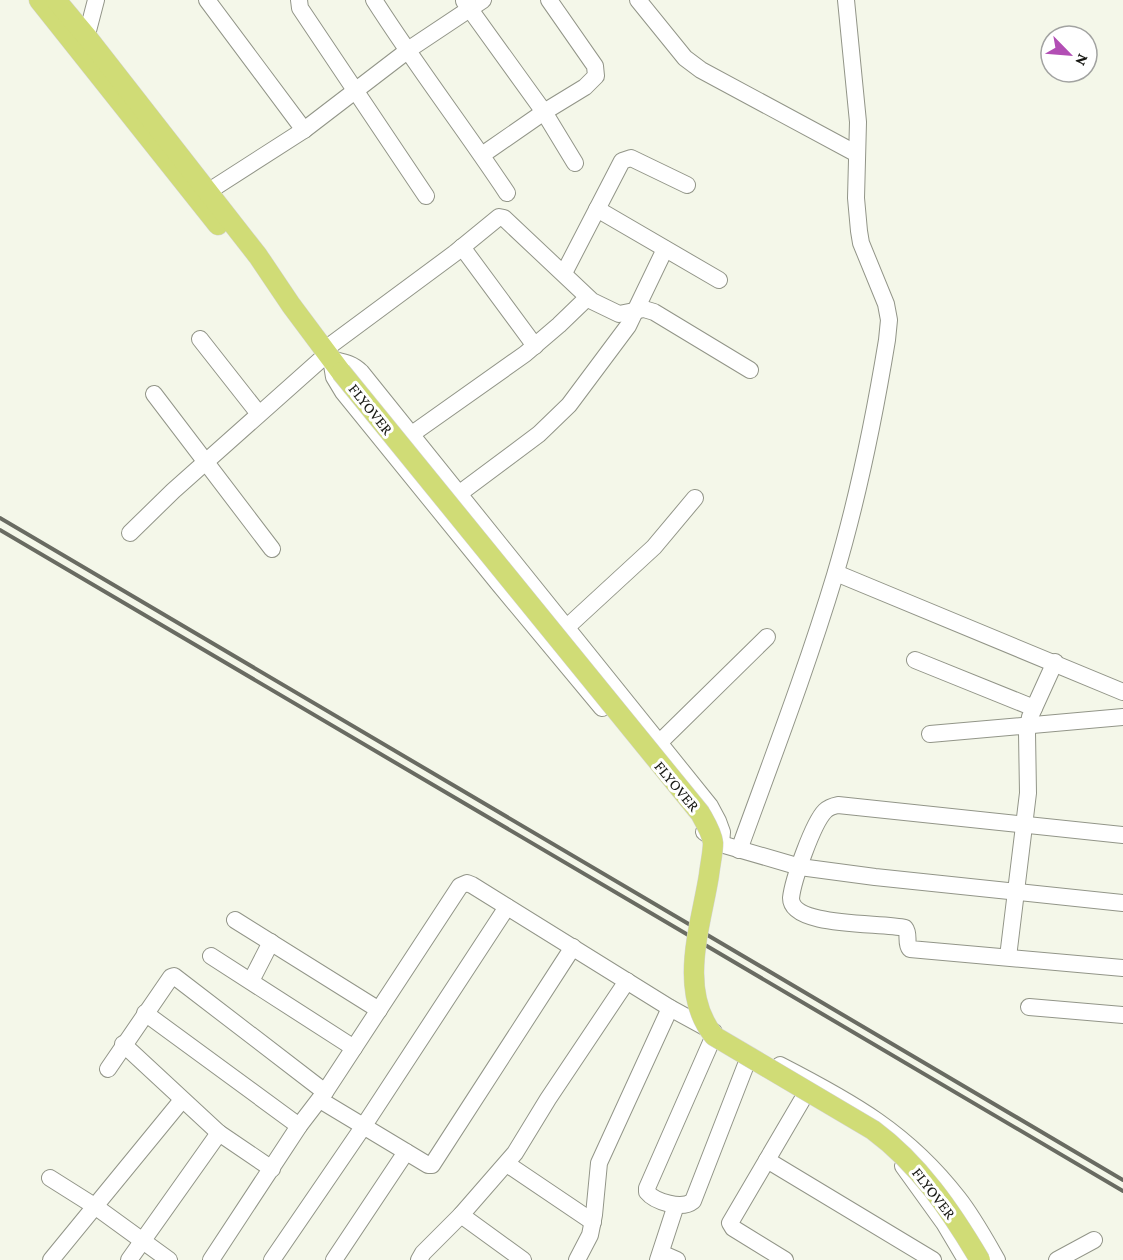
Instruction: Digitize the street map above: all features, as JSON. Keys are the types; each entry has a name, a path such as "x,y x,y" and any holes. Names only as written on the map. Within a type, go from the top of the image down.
{"main road":[{"path":"39,0 84,44 209,191 271,273 291,305"},
{"path":"56,0 84,44 249,264 291,305"},
{"name":"FLYOVER","path":"291,305 331,359 700,813 713,842 694,966 696,998 700,1014 707,1027 714,1036 873,1130 893,1145 945,1204 967,1259"}],"street":[{"path":"84,44 96,0"},
{"path":"207,0 304,130"},
{"path":"299,0 300,8 426,196"},
{"path":"374,0 507,193"},
{"path":"482,155 594,80 595,66 549,0"},
{"path":"638,0 678,49 701,70 858,154"},
{"path":"739,850 791,707 836,573 863,470 877,401 889,320 886,304 861,243 859,231 856,198 857,102 846,0"},
{"path":"209,191 304,130 472,3 575,163"},
{"path":"564,273 620,164 625,159 631,158 687,185"},
{"path":"597,209 719,280"},
{"path":"130,533 259,414 331,359 495,219 503,218 587,297 619,314 644,309 654,312 750,370"},
{"path":"462,247 535,346"},
{"path":"460,493 561,415 614,347 636,311 665,249"},
{"path":"412,434 535,346 587,297"},
{"path":"200,339 259,414"},
{"path":"331,359 354,365 460,493 710,806 722,832 721,844"},
{"path":"331,359 334,377 343,392 698,826 721,844 800,867 1123,903"},
{"path":"154,394 273,549"},
{"path":"566,628 654,548 695,498"},
{"path":"836,573 1123,692"},
{"path":"660,742 767,637"},
{"path":"915,660 1034,708"},
{"path":"1008,957 1029,770 1029,725 1034,708 1055,662"},
{"path":"930,734 1123,717"},
{"path":"1123,835 838,805 830,807 819,819 800,867 791,903 795,909 814,918 902,927 907,931 910,949 1123,968"},
{"path":"211,1260 299,1126 354,1048 459,886 466,883 693,1022 840,1096 897,1134 916,1150 959,1198 997,1260"},
{"path":"272,1260 363,1127 507,907"},
{"path":"235,920 379,1010"},
{"path":"250,981 271,942"},
{"path":"108,1069 171,977 177,978 363,1127 428,1165 434,1164 573,947"},
{"path":"212,956 354,1048"},
{"path":"419,1260 507,1164 627,981"},
{"path":"1029,1007 1123,1015"},
{"path":"577,1260 590,1235 593,1222 598,1163 670,1008"},
{"path":"145,1013 299,1126"},
{"path":"693,1022 712,1040 866,1132 891,1153 944,1223 967,1259"},
{"path":"712,1040 646,1190 650,1196 676,1205 688,1205 693,1201 747,1062"},
{"path":"123,1044 219,1133 272,1170"},
{"path":"785,1260 730,1225 731,1218 805,1095"},
{"path":"51,1260 182,1100"},
{"path":"129,1260 219,1133"},
{"path":"334,1260 406,1152"},
{"path":"767,1160 933,1260"},
{"path":"507,1164 593,1222"},
{"path":"50,1178 96,1207 169,1260"},
{"path":"676,1205 659,1256 677,1260"},
{"path":"461,1215 523,1260"},
{"path":"1057,1260 1094,1240"}],"railway":[{"path":"0,518 1123,1180"},
{"path":"0,530 1123,1191"}]}
